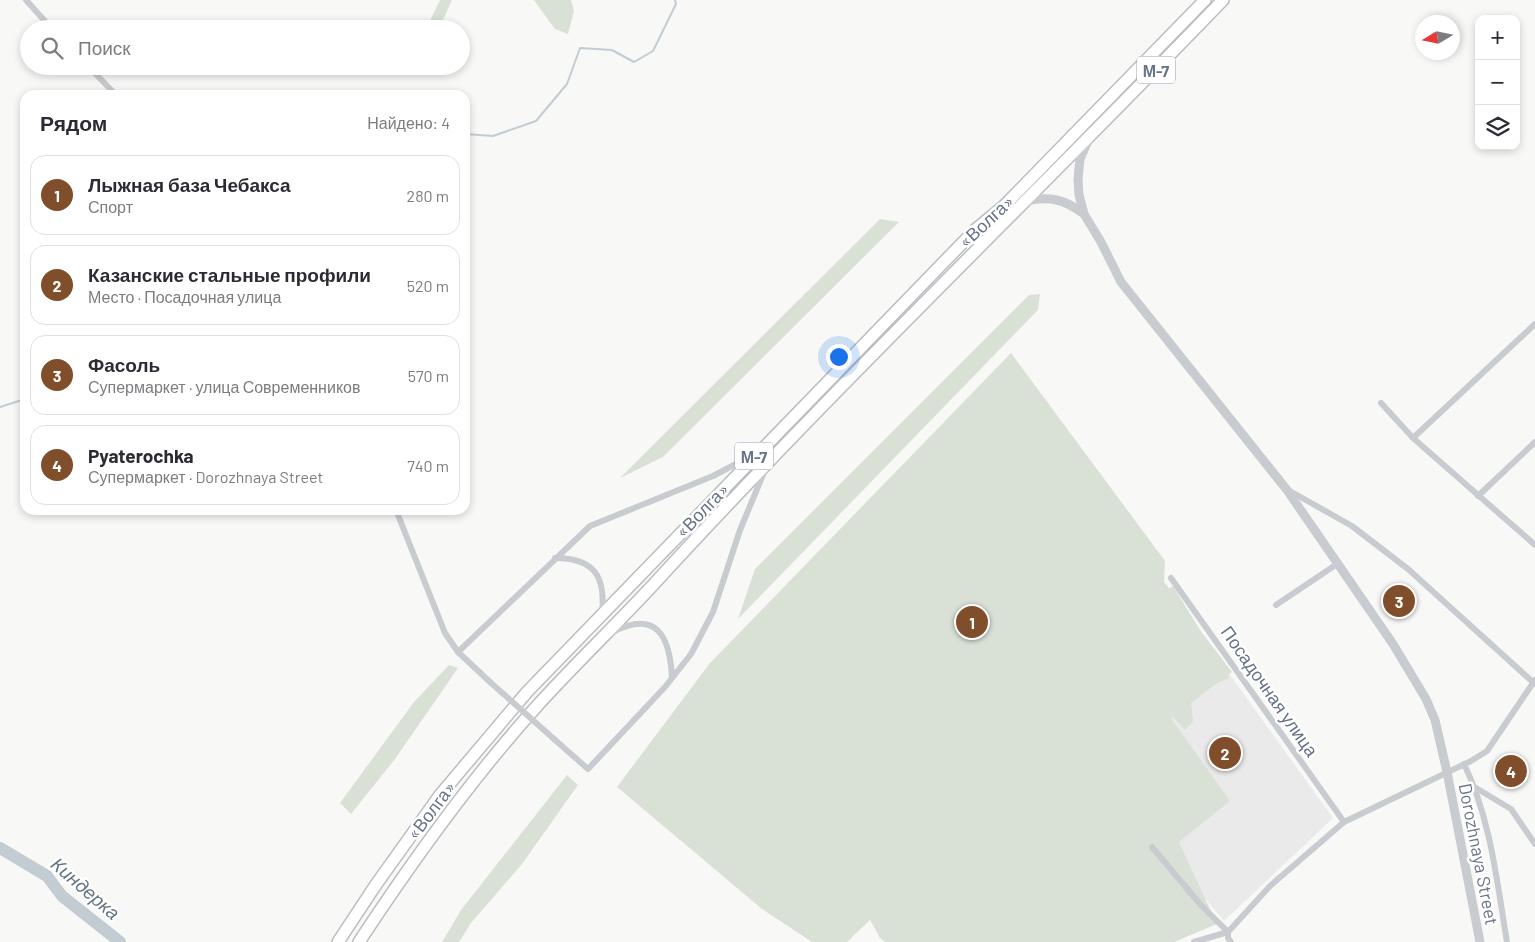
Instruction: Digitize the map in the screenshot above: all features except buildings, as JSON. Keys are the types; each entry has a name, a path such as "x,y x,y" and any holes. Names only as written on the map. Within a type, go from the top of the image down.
{"highway":[{"name":"«Волга»","path":"338,942 375,886 440,795 527,692 975,230 1004,206 1205,0"},
{"name":"«Волга»","path":"359,942 390,895 455,805 537,706 768,462 1088,140 1224,0"}],"street":[{"path":"26,0 44,20"},
{"path":"97,75 111,90"},
{"path":"1084,214 1078,179 1080,158 1088,140"},
{"path":"1026,201 1044,198 1058,199 1070,204 1084,214"},
{"name":"Dorozhnaya Street","path":"1084,214 1101,242 1121,282 1287,490 1393,644 1426,699 1435,720 1447,772 1480,942"},
{"path":"1413,438 1535,324"},
{"path":"1381,403 1413,438 1535,545"},
{"path":"1478,496 1535,442"},
{"path":"458,652 590,526 712,476 758,452"},
{"path":"398,515 445,633 458,652 588,769 672,678 691,654 713,612 740,530 768,462"},
{"path":"1194,942 1228,932 1270,886 1344,822 1487,751 1535,682 1408,569 1352,526 1287,490"},
{"path":"555,558 574,558 592,569 598,577 602,588 602,615"},
{"path":"1276,605 1338,564"},
{"name":"Посадочная улица","path":"1170,578 1344,822"},
{"path":"605,636 628,624 639,623 656,628 665,639 671,654 672,678"},
{"path":"1464,764 1476,788 1492,856 1507,942"},
{"path":"1476,788 1511,809 1535,844"},
{"path":"1152,847 1200,904 1228,932 1228,938 1231,942"}],"shaded area":[{"path":"440,0 452,0 443,20 430,20"},
{"path":"534,0 571,0 574,11 568,34 555,29"},
{"path":"880,219 899,222 663,457 620,478"},
{"path":"1040,294 1038,310 738,619 755,569 1029,295"},
{"path":"1011,353 1165,561 1164,582 1169,588 1173,586 1200,630 1232,672 1228,675 1229,678 1217,683 1191,703 1193,721 1185,730 1173,717 1171,718 1230,801 1179,842 1217,924 1174,942 885,942 880,938 870,920 847,942 812,942 762,909 617,787 710,663"},
{"path":"449,665 458,668 395,759 351,814 340,803 414,702"},
{"path":"1225,668 1333,818 1224,921 1161,846 1106,714 1180,699"},
{"path":"567,775 578,785 522,864 471,923 459,942 442,942 461,910"}],"waterway":[{"path":"470,134 493,136 536,121 567,84 580,48 612,50 634,62 653,51 676,4 675,0"},
{"path":"0,407 20,401"},
{"name":"Киндерка","path":"0,848 47,876 62,896 120,942"}],"place":[{"name":"Фасоль","path":"1399,601"},
{"name":"Лыжная база Чебакса","path":"972,622"},
{"name":"Казанские стальные профили","path":"1225,753"},
{"name":"Pyaterochka","path":"1511,771"}]}
